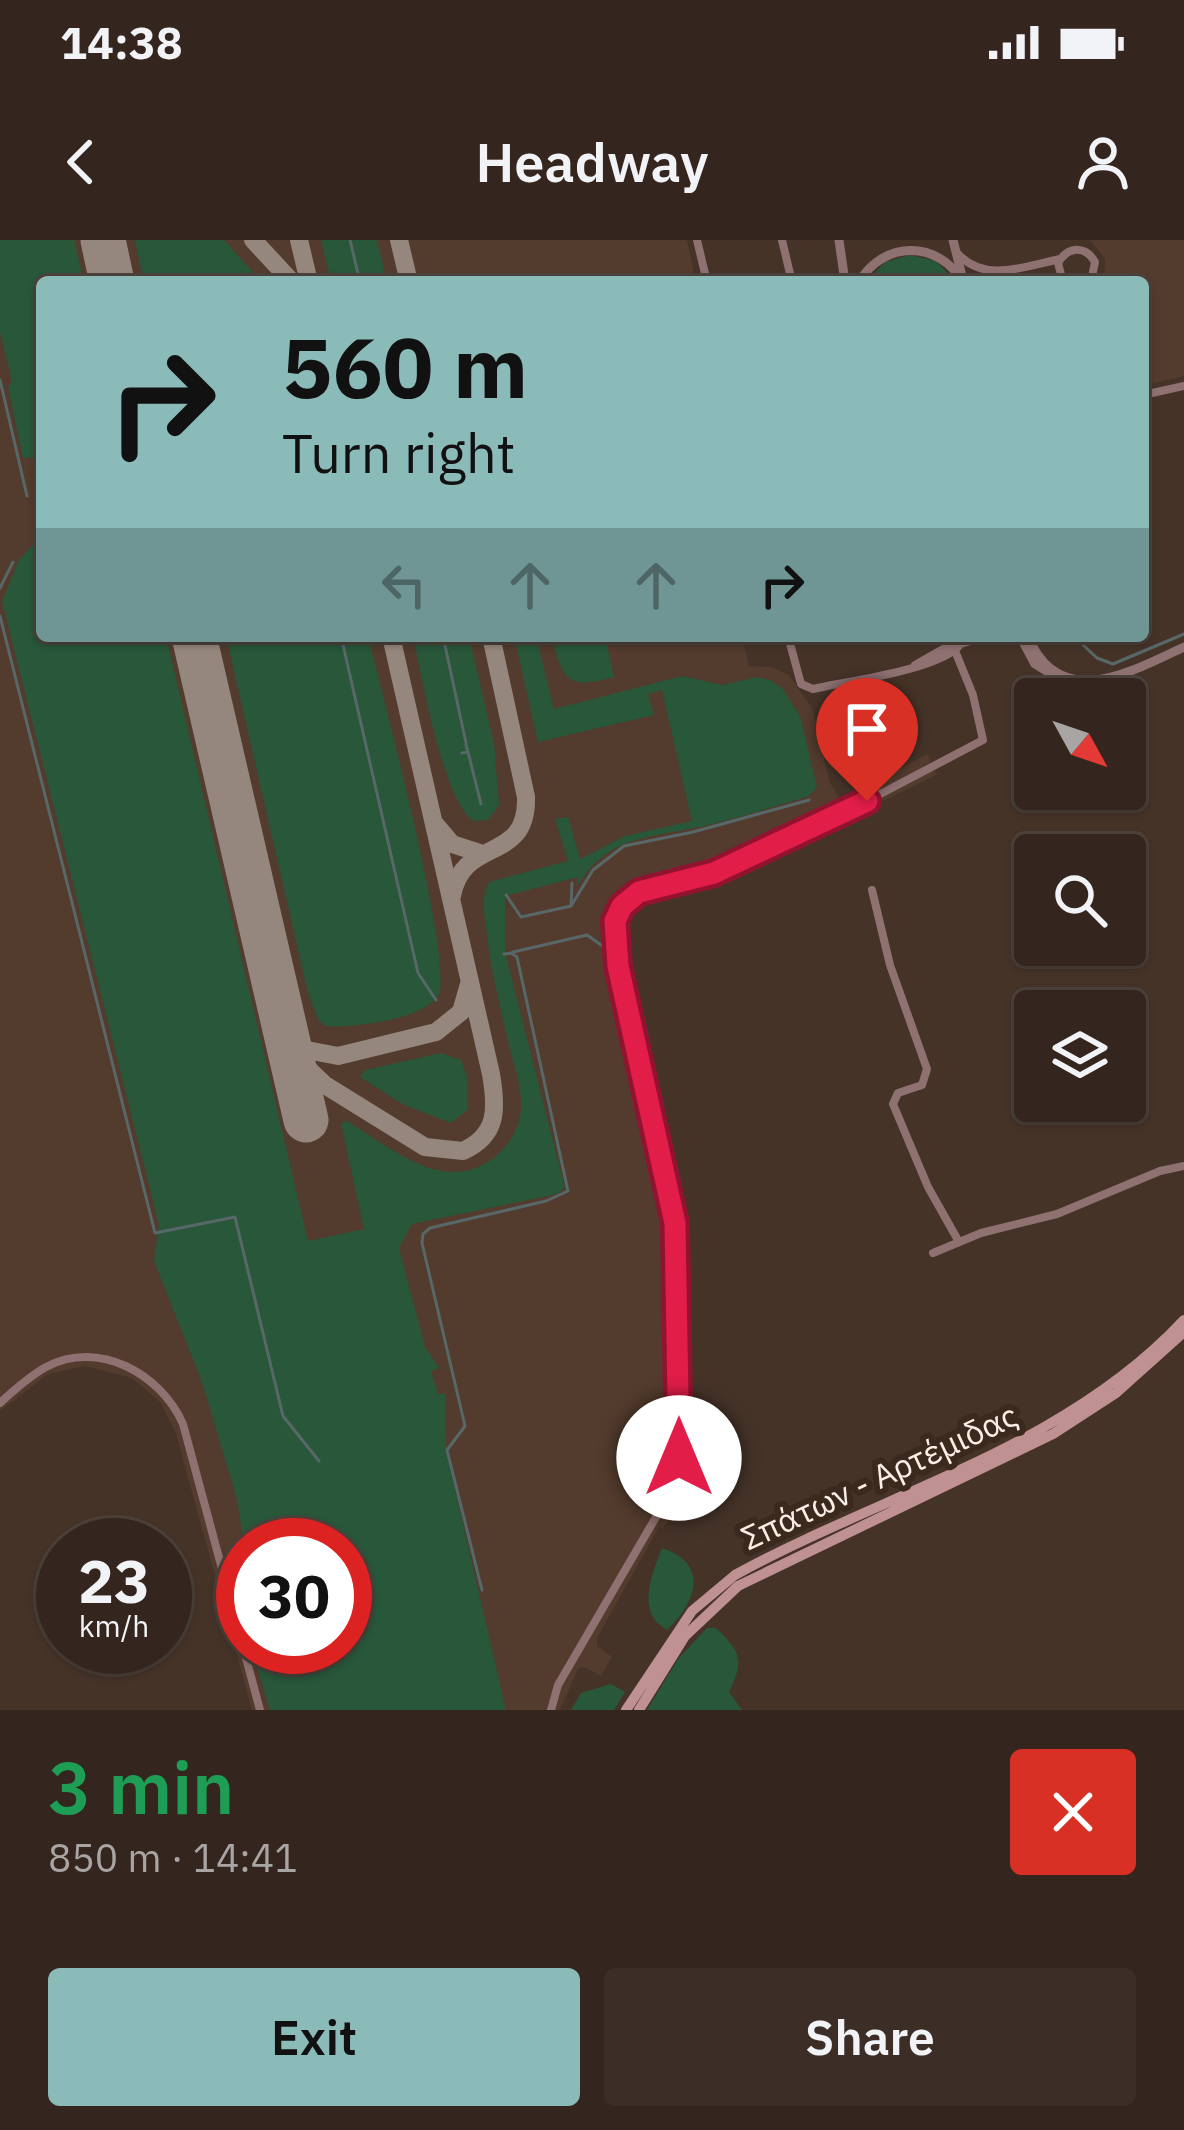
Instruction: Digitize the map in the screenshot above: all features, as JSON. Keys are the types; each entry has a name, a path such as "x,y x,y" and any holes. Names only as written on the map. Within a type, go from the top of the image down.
{"main road":[{"name":"Σπάτων - Αρτέμιδας","path":"626,1710 692,1611 735,1575 1048,1426 1111,1385 1184,1320"},
{"name":"Σπάτων - Αρτέμιδας","path":"638,1710 686,1636 738,1586 1053,1434 1116,1393 1184,1332"}],"street":[{"path":"697,240 705,276"},
{"path":"782,240 791,276"},
{"path":"838,240 844,276"},
{"path":"953,240 962,276"},
{"path":"864,276 879,259 908,249 938,256 957,276"},
{"path":"957,254 978,270 1006,270 1060,259 1074,249 1089,253 1096,270 1094,276"},
{"path":"1060,259 1060,276"},
{"path":"997,276 1006,270"},
{"path":"1149,394 1184,386"},
{"path":"550,1710 558,1685 670,1493 678,1469 675,1223 618,966 617,916 639,892 714,873 979,743 984,735 953,645 914,666 809,689 801,683 790,642"},
{"path":"1025,642 1030,658 1044,671 1081,687 1108,685 1184,647"},
{"path":"872,890 890,965 927,1069 922,1084 898,1093 893,1104 928,1187 959,1242"},
{"path":"933,1253 991,1229 1057,1214 1160,1171 1184,1166"},
{"path":"0,1402 44,1368 78,1358 128,1366 163,1391 183,1424 260,1710"}],"shaded area":[{"path":"0,240 687,240 695,276 36,276 36,642 753,642 744,645 749,666 772,667 789,675 812,708 830,783 841,800 927,754 931,762 923,766 927,773 935,770 936,775 724,879 641,902 625,919 624,942 685,1217 688,1462 685,1483 666,1516 669,1520 659,1527 597,1638 597,1646 612,1657 601,1676 584,1667 578,1669 560,1710 252,1710 242,1674 372,1674 372,1518 216,1518 216,1579 176,1434 161,1403 132,1378 84,1366 48,1374 0,1411"},
{"path":"1090,240 1184,240 1184,376 1149,385 1149,276 1104,276 1105,259"}],"green space":[{"path":"0,240 74,240 83,276 36,276 36,457 23,458 0,332"},
{"path":"135,240 224,240 257,276 143,276"},
{"path":"321,240 377,240 386,276 330,276"},
{"path":"910,255 936,261 950,276 872,276 885,262"},
{"path":"36,542 36,642 167,642 308,1241 364,1229 341,1123 347,1121 419,1164 458,1172 477,1168 496,1156 513,1135 520,1115 520,1092 488,942 484,904 489,882 568,861 555,819 568,817 580,859 625,836 692,821 662,690 648,694 654,715 538,742 515,642 537,642 554,709 682,676 722,685 757,677 782,688 800,716 817,787 809,796 618,847 589,869 577,887 578,877 505,896 505,952 565,1188 557,1194 412,1224 399,1248 425,1347 439,1368 431,1371 438,1394 445,1394 446,1450 506,1710 270,1710 259,1674 372,1674 372,1518 240,1518 202,1382 154,1261 159,1224 2,601 19,560"},
{"path":"227,642 369,642 414,824 436,935 441,975 438,996 417,1011 386,1021 325,1026 308,993"},
{"path":"414,642 470,642 494,744 499,805 488,820 474,821 463,810 435,736"},
{"path":"554,642 606,642 614,677 577,682 559,663"},
{"path":"441,1053 461,1060 467,1077 468,1109 451,1123 402,1104 360,1077 365,1070"},
{"path":"662,1548 687,1564 693,1585 685,1608 667,1630 651,1613 649,1603"},
{"path":"707,1628 716,1628 738,1657 729,1692 742,1710 647,1710 678,1659"},
{"path":"611,1684 625,1692 614,1710 571,1710 581,1693"}],"waterway":[{"path":"350,240 359,276"},
{"path":"0,380 27,496"},
{"path":"0,588 13,562"},
{"path":"0,616 155,1233 235,1217 283,1416 319,1461"},
{"path":"1081,643 1097,658 1113,664 1184,634"},
{"path":"342,642 418,973 436,1000"},
{"path":"444,642 466,743"},
{"path":"462,753 468,752 466,745"},
{"path":"468,752 481,804"},
{"path":"571,906 593,870 624,846 809,800"},
{"path":"506,895 521,917 571,906 572,883"},
{"path":"513,952 587,935 604,947"},
{"path":"482,1590 447,1450 465,1426 423,1234 430,1228 546,1201 568,1191 517,957 504,954"}],"taxiway":[{"path":"253,240 286,276"},
{"path":"299,240 308,276"},
{"path":"399,240 408,276"},
{"path":"284,1024 302,1063 325,1085 425,1147 463,1151 489,1129 494,1110 491,1074 392,642"},
{"path":"452,896 468,864 517,833 524,818 526,797 492,642"},
{"path":"436,825 452,844 480,853"},
{"path":"293,1039 307,1050 338,1056 436,1032 461,1012 469,984"}],"runway":[{"path":"103,240 111,276"},
{"path":"195,642 306,1120"}],"route":[{"path":"679,1458 675,1223 618,966 615,921 622,906 639,892 714,873 867,801"}]}
